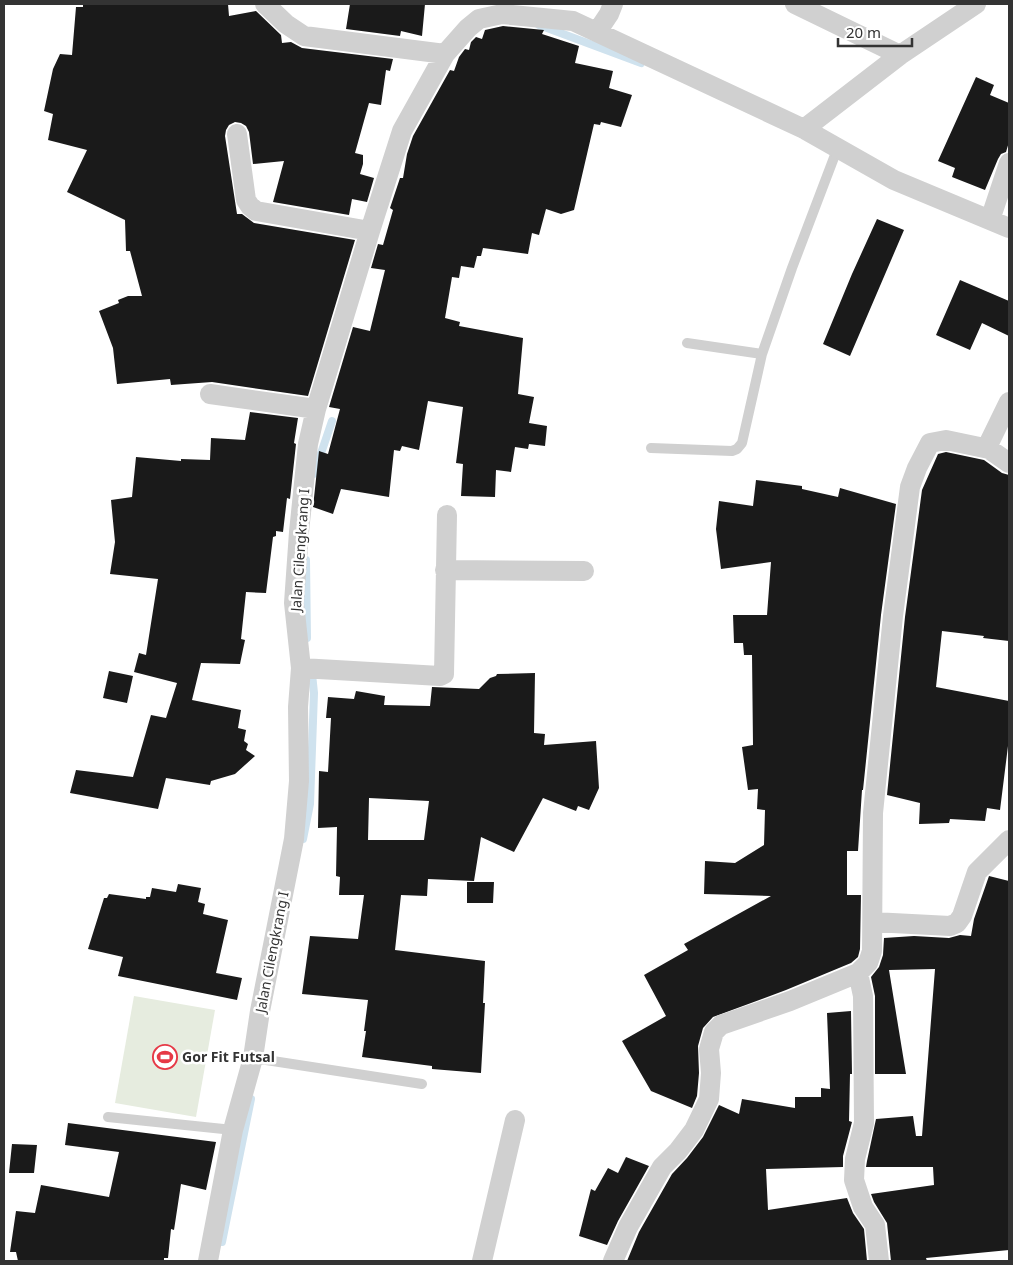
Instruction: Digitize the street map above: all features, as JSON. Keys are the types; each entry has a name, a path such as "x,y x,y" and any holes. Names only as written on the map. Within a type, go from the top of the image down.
{"street":[{"path":"265,4 286,24 304,36 445,54"},
{"path":"597,32 613,4"},
{"path":"795,4 900,55"},
{"path":"804,129 900,55 976,4"},
{"path":"482,11 573,21 804,129 894,180 1009,228"},
{"name":"Jalan Cilengkrang I","path":"208,1261 233,1130 253,1058 260,1010 294,839 299,781 298,707 302,668 294,603 308,444 316,409 402,131 445,54 482,11"},
{"path":"237,134 246,200 256,211 370,231"},
{"path":"990,220 1009,163"},
{"path":"210,394 316,409"},
{"path":"989,449 989,442 1009,402"},
{"path":"613,1261 628,1227 662,1167 694,1130 709,1099 711,1073 709,1049 714,1032 721,1025 790,1001 858,973 868,963 872,951 873,813 893,616 910,487 930,443 946,440 989,449 1009,463"},
{"path":"302,668 442,676 444,674 447,515"},
{"path":"445,570 584,571"},
{"path":"872,922 950,926 957,923 962,916 977,872 1009,840"},
{"path":"858,973 863,996 864,1123 855,1159 854,1180 863,1207 875,1225 879,1261"},
{"path":"482,1261 515,1120"}],"lane":[{"path":"651,448 732,451 737,449 742,443 762,354 838,147"},
{"path":"686,343 762,354"},
{"path":"253,1058 422,1084"},
{"path":"108,1117 233,1130"}],"shaded area":[{"name":"Gor Fit Futsal","path":"134,996 215,1010 196,1117 115,1103"}],"building":[{"path":"83,4 228,4 229,16 256,11 281,35 282,43 291,42 302,48 393,59 390,71 386,70 381,105 369,103 355,153 363,155 360,174 374,178 367,202 352,199 349,215 273,202 284,161 253,164 249,132 246,126 235,122 229,125 226,130 225,136 237,214 242,214 254,223 355,240 308,396 212,382 171,385 170,379 117,384 113,348 99,311 119,303 118,300 128,296 142,296 130,251 126,251 125,220 67,192 87,150 48,140 53,114 44,111 53,69 60,54 72,55 76,7 83,7"},
{"path":"350,4 425,4 422,36 401,31 400,36 346,29"},
{"path":"503,26 544,30 542,34 579,46 575,63 613,71 609,88 632,95 621,127 601,122 600,125 594,124 574,210 561,214 546,209 539,235 532,233 528,254 483,248 481,256 477,256 474,268 461,266 459,278 452,277 445,318 460,322 459,326 523,338 518,394 534,397 529,423 547,426 545,446 529,444 528,449 515,447 511,472 496,470 495,497 461,496 463,464 456,463 463,407 428,401 419,450 402,446 400,451 394,450 389,497 341,489 333,514 313,507 319,451 328,454 340,409 329,407 353,327 370,331 385,270 371,268 378,244 383,245 393,210 390,208 400,178 403,178 407,154 413,136 450,70 454,71 459,57 465,49 469,50 471,42 476,37 482,39 485,30"},
{"path":"976,77 994,85 990,95 1009,103 1009,142 1006,152 1001,154 998,159 985,190 952,177 955,168 938,161"},
{"path":"877,219 904,230 850,356 823,344"},
{"path":"960,280 1009,301 1009,336 982,323 970,350 936,335"},
{"path":"250,412 298,418 294,443 296,444 290,499 287,498 283,532 276,531 276,536 273,537 266,593 246,592 241,639 245,640 240,664 201,663 192,700 241,710 238,728 246,730 244,741 248,744 246,750 255,756 235,774 211,781 210,785 166,778 158,809 70,793 76,770 133,777 151,715 166,718 177,683 134,672 139,653 146,655 158,579 110,574 115,542 111,500 132,497 136,457 181,461 181,459 210,460 211,438 245,440"},
{"path":"946,452 984,460 1002,473 1009,475 1009,641 942,631 936,687 1009,701 1009,738 1000,810 987,808 985,821 950,819 949,823 919,824 920,803 887,795 905,617 922,490 938,454"},
{"path":"756,480 802,486 802,489 838,497 840,488 896,504 881,615 862,790 858,851 847,851 847,895 861,895 860,949 858,957 851,963 713,1017 703,1028 698,1046 699,1073 697,1096 692,1108 651,1091 622,1041 666,1016 644,975 688,950 684,944 771,896 704,894 705,861 735,863 764,845 765,810 757,809 758,789 748,790 742,747 753,745 752,655 744,655 743,643 734,643 733,615 767,615 771,562 721,569 716,529 719,501 753,506"},
{"path":"109,671 133,676 127,703 103,698"},
{"path":"535,673 534,733 545,734 544,745 596,741 599,788 589,810 578,806 576,811 543,798 514,852 481,837 474,881 428,879 427,896 401,895 395,950 485,961 481,1073 432,1069 432,1066 362,1057 368,1000 302,994 310,936 358,939 364,895 339,895 340,877 336,876 337,827 318,828 319,771 328,772 331,718 326,718 328,697 354,699 356,691 385,696 384,705 430,706 432,687 479,689 497,674","holes":["369,798 429,801 424,840 368,840"]},
{"path":"989,876 1009,881 1009,1250 926,1258 927,1261 891,1261 887,1223 871,1194 934,1185 933,1167 866,1167 876,1119 913,1116 916,1136 922,1136 935,969 889,970 906,1074 875,1074 875,996 871,977 879,967 883,955 884,938 971,936 974,919"},
{"path":"467,882 494,882 493,903 467,903"},
{"path":"178,884 201,888 198,902 205,904 203,914 228,920 216,973 242,978 237,1000 118,976 123,957 88,949 104,898 107,898 109,894 146,899 146,897 150,897 152,888 176,892"},
{"path":"851,1011 852,1074 850,1074 849,1121 852,1122 843,1156 843,1167 766,1169 768,1210 847,1198 853,1213 864,1229 867,1261 627,1261 639,1232 672,1174 703,1137 719,1105 739,1114 742,1099 795,1108 795,1097 821,1097 821,1088 830,1089 827,1013"},
{"path":"68,1123 216,1142 206,1190 181,1184 174,1230 171,1229 168,1258 164,1258 164,1261 18,1261 16,1252 10,1252 16,1211 35,1213 41,1185 109,1197 119,1152 65,1145"},
{"path":"12,1144 37,1145 34,1173 9,1173"},
{"path":"626,1157 649,1166 618,1221 607,1245 579,1236 591,1189 595,1191 608,1168 618,1173"}],"waterway":[{"path":"539,25 641,63"},
{"path":"314,474 332,421"},
{"path":"306,560 307,638"},
{"path":"303,839 310,804 314,693 312,674"},
{"path":"222,1242 251,1099"}],"place":[{"name":"Gor Fit Futsal","path":"165,1057"}]}
